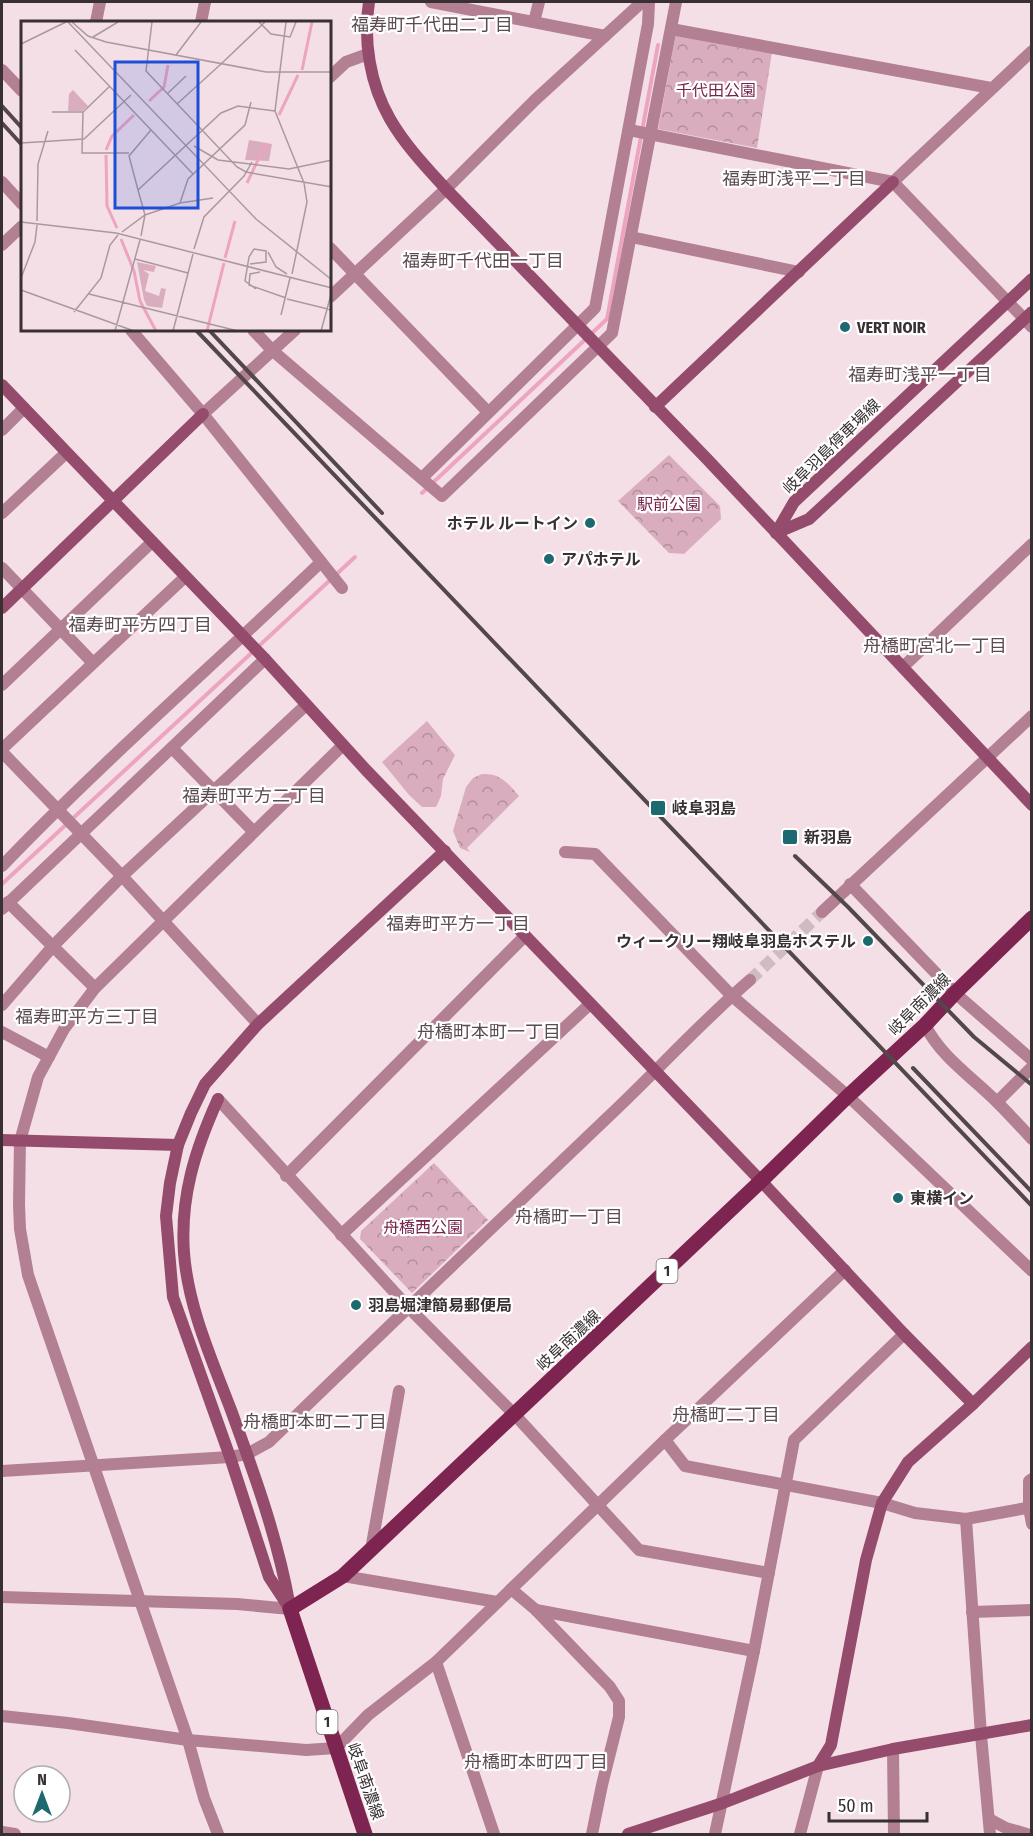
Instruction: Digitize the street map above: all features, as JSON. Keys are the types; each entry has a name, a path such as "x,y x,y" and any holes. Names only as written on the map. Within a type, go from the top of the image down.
{"main road":[{"name":"岐阜南濃線","path":"365,1834 290,1609 343,1576 371,1550 761,1182 848,1096 926,1025 955,993 1032,918"}],"street":[{"path":"96,21 100,2"},
{"path":"201,21 205,2"},
{"path":"369,2 366,20 368,54 374,80 389,118 413,152 707,459 1032,804"},
{"path":"431,2 605,36"},
{"path":"534,22 539,2"},
{"path":"332,295 446,189 535,100 642,2"},
{"path":"255,332 273,351 442,496 595,344 612,333 631,237 641,133 649,2"},
{"path":"424,479 489,412 580,327 595,308 671,28 676,2"},
{"path":"671,28 991,88"},
{"path":"655,407 1032,51"},
{"path":"332,75 346,62 368,54"},
{"path":"2,70 21,90"},
{"path":"641,133 893,182 1007,302 1029,319 808,519 776,533"},
{"path":"2,182 21,203"},
{"path":"2,245 21,227"},
{"path":"631,237 799,272"},
{"path":"332,250 489,412"},
{"name":"岐阜羽島停車場線","path":"776,533 794,502 1032,279"},
{"path":"133,332 203,414 340,586"},
{"path":"2,608 203,414 293,332"},
{"path":"2,385 973,1404"},
{"path":"2,430 24,408"},
{"path":"2,513 66,453"},
{"path":"2,685 152,542"},
{"path":"903,667 1032,544"},
{"path":"2,866 247,641 324,567"},
{"path":"2,568 93,663"},
{"path":"185,577 2,751 78,833 122,876 258,1024"},
{"path":"95,988 54,945 5,905 78,833 172,748 263,657"},
{"path":"2,1005 54,945 122,876 306,705"},
{"path":"822,912 1032,716"},
{"path":"218,1834 204,1798 188,1740 28,1275 20,1229 20,1141 38,1077 64,1029 95,988 343,745"},
{"path":"172,748 254,832"},
{"path":"290,1609 269,1577 230,1457 173,1297 166,1216 170,1183 178,1145 205,1084 258,1024 445,851"},
{"path":"565,852 595,854 732,996 848,1096 1032,1271"},
{"path":"850,884 955,993 1032,1060"},
{"path":"286,1176 525,936"},
{"path":"2,1471 230,1457 248,1454 269,1442 750,980"},
{"path":"341,1235 590,1004"},
{"path":"926,1025 941,1050 997,1102 1032,1139"},
{"path":"2,1032 49,1057"},
{"path":"997,1102 1032,1067"},
{"path":"290,1609 281,1562 248,1454 211,1358 194,1307 187,1276 184,1251 187,1192 201,1136 218,1099 408,1307 515,1415 639,1550 769,1573"},
{"path":"2,1140 178,1145"},
{"path":"2,1716 188,1740 306,1750 336,1748 368,1714 436,1662 665,1440 845,1270"},
{"path":"715,1834 754,1651 794,1440 904,1334"},
{"path":"800,1834 818,1766 831,1744 866,1560 882,1503 908,1462 1032,1347"},
{"path":"371,1550 399,1391"},
{"path":"665,1440 685,1466 882,1503 915,1513 966,1519 1030,1507"},
{"path":"1032,1479 1029,1481 1032,1524"},
{"path":"966,1519 990,1834"},
{"path":"343,1576 497,1602"},
{"path":"511,1589 536,1610 610,1687 619,1701 619,1717 592,1834"},
{"path":"2,1597 237,1604 290,1609"},
{"path":"536,1610 754,1651"},
{"path":"972,1612 1032,1610"},
{"path":"436,1662 494,1834"},
{"path":"628,1834 723,1803 818,1766 893,1749 1032,1725"},
{"path":"893,1749 894,1834"},
{"path":"989,1820 1027,1834"},
{"path":"2,1832 15,1834"}],"green space":[{"name":"千代田公園","path":"676,34 772,52 757,148 658,129"},
{"name":"駅前公園","path":"669,455 720,506 721,519 684,554 669,553 618,501"},
{"path":"427,721 455,755 443,779 441,796 436,807 422,807 382,762"},
{"path":"482,774 499,777 519,796 467,848 470,852 460,848 453,831 466,787 473,778"},
{"name":"舟橋西公園","path":"434,1163 488,1220 412,1293 360,1239 361,1231"}],"waterway":[{"path":"422,493 607,319 658,45"},
{"path":"2,884 355,557"}],"tunnel":[{"path":"750,980 822,912"}],"railway":[{"path":"2,106 21,127"},
{"path":"2,123 21,144"},
{"path":"198,332 1032,1206"},
{"path":"211,332 382,513"},
{"path":"795,856 848,907 974,1037 1032,1085"},
{"path":"913,1068 1032,1192"}],"place":[{"name":"VERT NOIR","path":"845,327"},
{"name":"ホテル ルートイン","path":"590,523"},
{"name":"アパホテル","path":"549,559"},
{"name":"岐阜羽島","path":"658,808"},
{"name":"新羽島","path":"790,837"},
{"name":"ウィークリー翔岐阜羽島ホステル","path":"868,941"},
{"name":"東横イン","path":"898,1198"},
{"name":"羽島堀津簡易郵便局","path":"356,1305"}],"district":[{"name":"福寿町千代田二丁目","path":"432,25"},
{"name":"福寿町浅平二丁目","path":"794,179"},
{"name":"福寿町千代田一丁目","path":"483,261"},
{"name":"福寿町浅平一丁目","path":"920,375"},
{"name":"福寿町平方四丁目","path":"140,625"},
{"name":"舟橋町宮北一丁目","path":"935,646"},
{"name":"福寿町平方二丁目","path":"254,796"},
{"name":"福寿町平方一丁目","path":"458,924"},
{"name":"福寿町平方三丁目","path":"87,1017"},
{"name":"舟橋町本町一丁目","path":"489,1032"},
{"name":"舟橋町一丁目","path":"569,1217"},
{"name":"舟橋町二丁目","path":"726,1415"},
{"name":"舟橋町本町二丁目","path":"315,1422"},
{"name":"舟橋町本町四丁目","path":"536,1762"}]}
